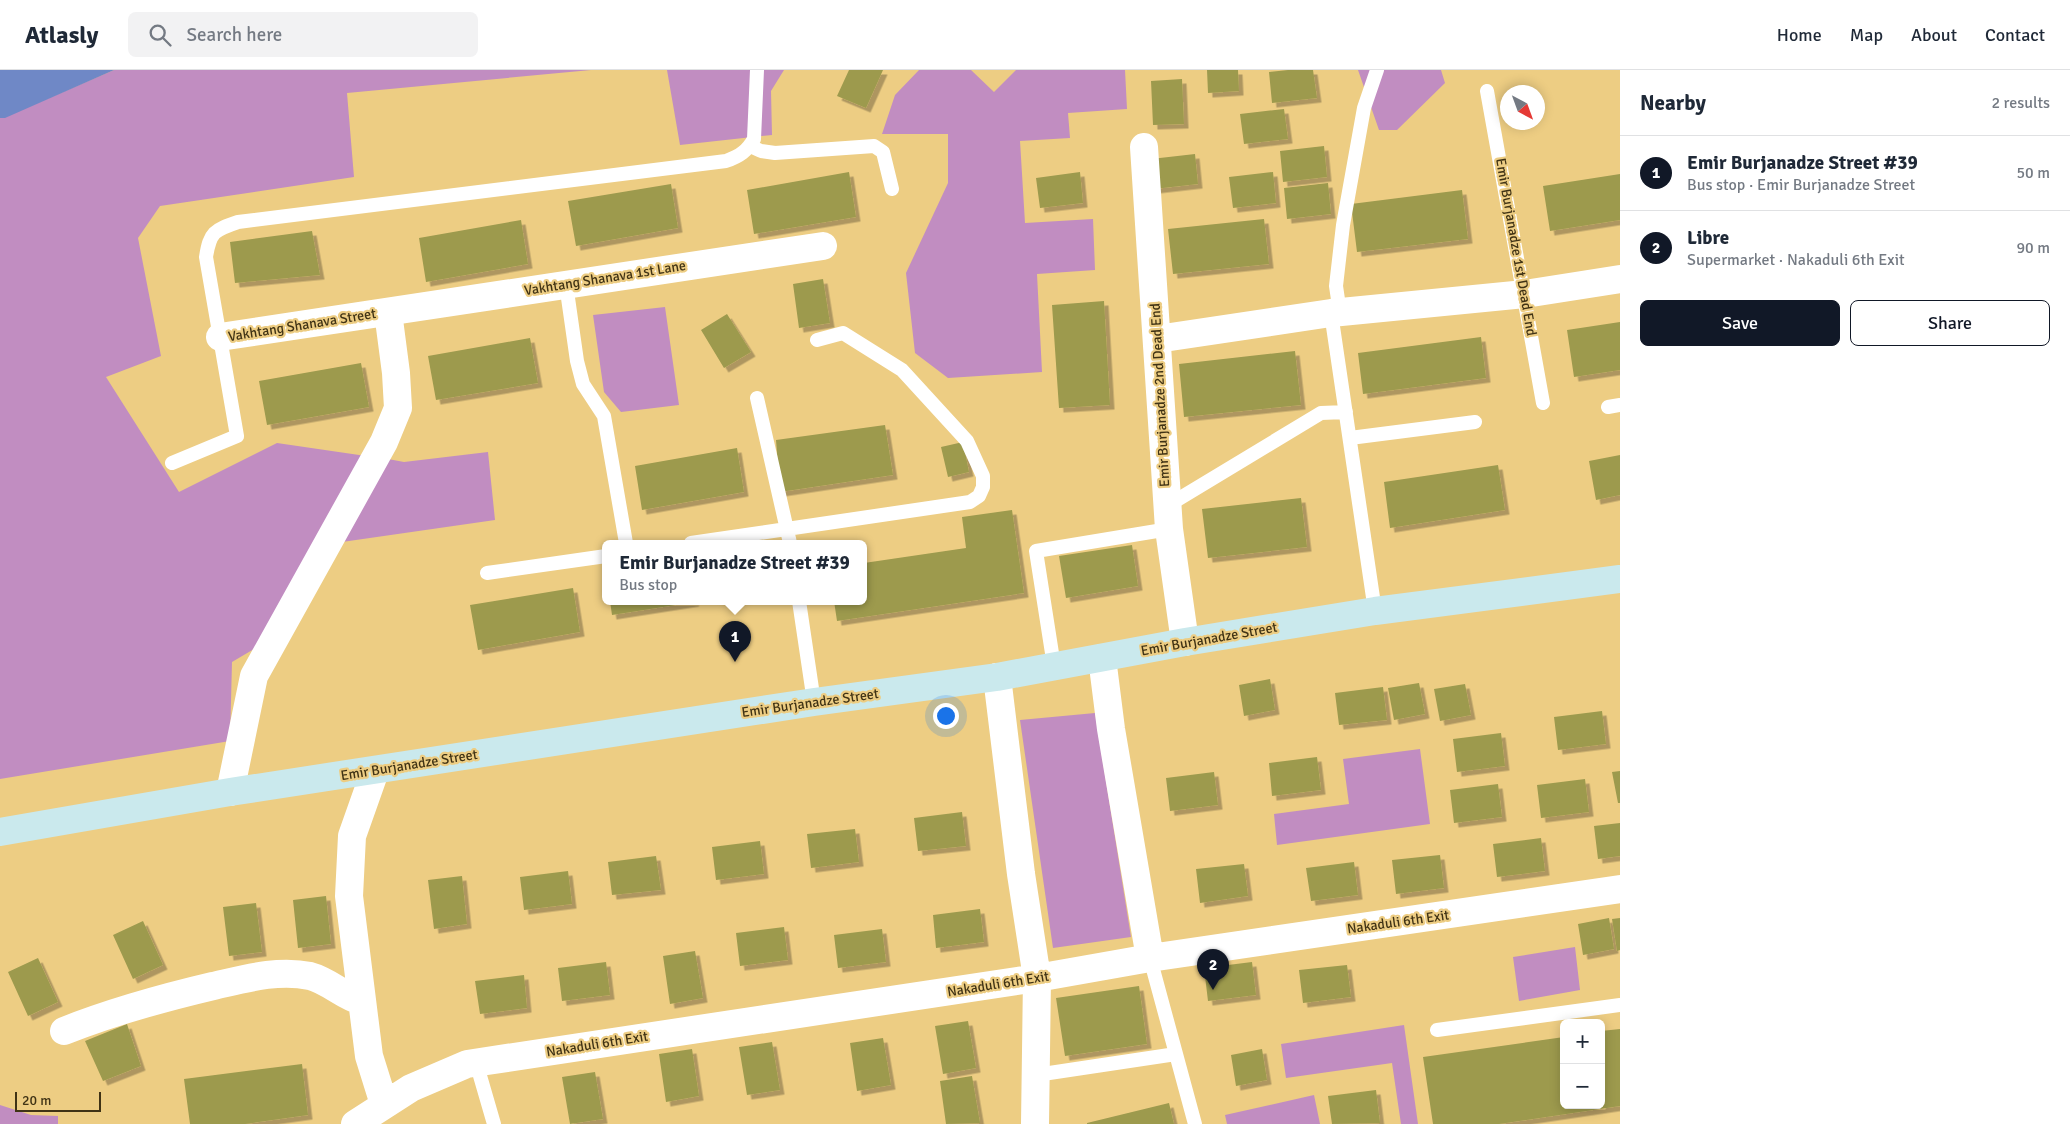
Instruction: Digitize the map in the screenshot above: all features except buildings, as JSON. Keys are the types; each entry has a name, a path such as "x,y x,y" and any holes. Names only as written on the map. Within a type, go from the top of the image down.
{"street":[{"name":"Emir Burjanadze 2nd Dead End","path":"1144,147 1168,518 1185,642"},
{"name":"Vakhtang Shanava 1st Lane","path":"388,312 823,246"},
{"path":"1157,339 1336,313 1525,294 1620,279"},
{"name":"Vakhtang Shanava Street","path":"220,337 388,312 396,373 398,408 384,442 254,676 230,792"},
{"name":"Emir Burjanadze Street","path":"0,832 230,792 814,702 997,677 1185,642 1375,611 1620,579"},
{"path":"1102,658 1111,729 1150,958"},
{"path":"997,677 1021,874 1037,978 1035,1124"},
{"path":"375,770 352,836 349,896 369,1056 384,1104"},
{"name":"Nakaduli 6th Exit","path":"355,1124 411,1088 442,1073 476,1062 1037,978 1150,958 1620,889"},
{"path":"64,1031 138,1004 264,976 290,973 312,976 333,986 350,998 361,1001"}],"lane":[{"path":"757,70 754,139 750,146 761,151 775,153 874,146 884,152 892,188"},
{"path":"1375,611 1346,412 1336,313 1336,286 1343,225 1364,108 1377,70"},
{"name":"Emir Burjanadze 1st Dead End","path":"1487,91 1525,294 1543,403"},
{"name":"Vakhtang Shanava Street","path":"220,337 206,257 209,240 220,228 238,222 726,161 740,156 750,146"},
{"path":"566,284 577,361 583,384 604,416 625,540"},
{"path":"712,540 970,502 979,496 983,487 983,476 967,442 902,370 843,333 817,340"},
{"path":"172,463 237,436 220,337"},
{"path":"757,398 789,540"},
{"path":"1054,666 1036,551 1168,518 1321,413 1346,412"},
{"path":"1350,438 1475,422"},
{"path":"487,573 602,557"},
{"path":"800,605 814,702"},
{"path":"1150,958 1195,1124"},
{"path":"1437,1030 1620,1005"},
{"path":"1036,1074 1176,1054"},
{"path":"476,1062 494,1124"}],"shaded area":[{"path":"114,70 591,70 347,93 354,177 160,206 138,238 161,356 106,377 179,492 277,443 366,456 254,649 232,662 230,741 0,779 0,118"},
{"path":"667,70 784,70 771,91 772,135 680,145"},
{"path":"919,70 971,70 994,92 1016,70 1125,70 1127,109 1068,113 1070,138 1020,141 1025,223 1093,219 1095,270 1037,274 1042,372 948,378 915,353 906,273 948,183 948,134 882,134 895,95"},
{"path":"1358,70 1441,70 1445,83 1397,130 1379,130"},
{"path":"665,307 679,405 621,412 604,392 593,315"},
{"path":"488,452 495,520 342,542 388,459 404,462"},
{"path":"1095,713 1131,937 1053,948 1020,720"},
{"path":"1420,749 1430,824 1277,845 1274,814 1349,804 1343,759"},
{"path":"1575,947 1580,990 1519,1001 1513,957"},
{"path":"1404,1025 1418,1124 1401,1124 1392,1063 1286,1078 1281,1044"},
{"path":"1314,1095 1320,1124 1227,1124 1225,1115"},
{"path":"0,1105 31,1115 58,1116 58,1124 0,1124"}],"water":[{"path":"0,70 114,70 5,118 0,118"}],"place":[{"name":"Emir Burjanadze Street #39","path":"735,662"},
{"name":"Libre","path":"1213,990"}]}
